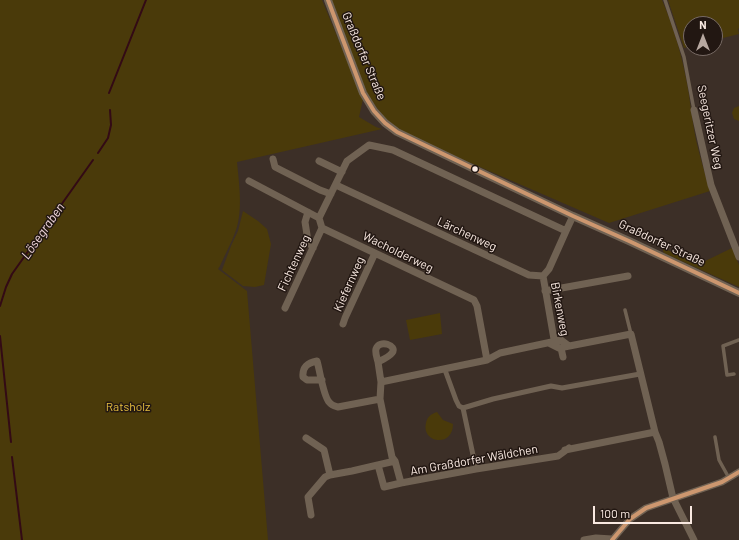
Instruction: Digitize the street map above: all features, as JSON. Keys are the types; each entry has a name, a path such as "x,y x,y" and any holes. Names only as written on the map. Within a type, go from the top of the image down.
{"street":[{"name":"Graßdorfer Straße","path":"328,0 364,93 374,110 385,123 397,132 739,293"},
{"name":"Seegeritzer Weg","path":"694,110 711,185 739,257"},
{"path":"322,228 319,218 347,161 369,145 393,150 566,231"},
{"path":"273,159 274,167 331,194"},
{"path":"319,161 342,172"},
{"path":"249,181 319,218"},
{"name":"Lärchenweg","path":"336,185 529,275 543,276"},
{"path":"308,212 305,222 308,242 313,248"},
{"path":"543,276 549,269 574,216"},
{"name":"Fichtenweg","path":"285,308 322,228"},
{"name":"Wacholderweg","path":"322,228 474,300 487,360"},
{"name":"Kiefernweg","path":"343,324 375,253"},
{"name":"Birkenweg","path":"543,276 555,345 563,357"},
{"path":"545,291 628,276"},
{"path":"381,382 445,370 487,360 500,353 555,345 561,340 569,346 631,334 640,374 673,498 694,540"},
{"name":"Am Graßdorfer Wäldchen","path":"378,362 381,382 380,399 392,457 395,461 402,483"},
{"path":"445,370 456,400 459,406 463,408 476,469"},
{"path":"463,408 493,398 551,386 562,388 640,374"},
{"path":"322,380 328,402 332,406 338,407 380,399"},
{"name":"Am Graßdorfer Wäldchen","path":"378,465 384,487 476,469 550,458 558,456 569,448 655,432"},
{"path":"306,438 324,450 330,475"},
{"path":"311,515 308,497 325,477 395,461"},
{"path":"584,540 596,538 612,540 630,519 646,508 722,482 739,472"}],"lane":[{"name":"Seegeritzer Weg","path":"665,0 684,57 694,110"},
{"path":"626,310 631,334"},
{"path":"734,374 727,375 723,346 739,340"},
{"path":"715,437 719,460 729,478"}],"green space":[{"name":"Ratsholz","path":"0,0 322,0 363,99 359,117 382,129 237,162 240,196 238,222 233,239 218,269 247,291 268,540 0,540"},
{"path":"329,0 662,0 682,59 696,140 710,191 609,223 407,134 386,119 368,95"},
{"path":"668,0 739,0 739,34 723,38 723,16 683,16 683,45"},
{"path":"739,106 739,121 734,119 732,113 734,108"},
{"path":"243,211 267,229 271,244 264,285 255,287 243,286 222,270 238,231"},
{"path":"663,248 699,264 732,248 739,265 739,287 664,253"},
{"path":"440,313 442,334 410,340 406,320"},
{"path":"437,412 443,420 453,424 452,432 443,440 432,438 428,435 426,430 428,417"}],"waterway":[{"name":"Lösegraben","path":"109,93 146,0"},
{"name":"Lösegraben","path":"98,153 108,138 111,125 110,110"},
{"name":"Lösegraben","path":"0,306 12,274 93,160"},
{"name":"Lösegraben","path":"0,336 11,442"},
{"name":"Lösegraben","path":"12,457 22,540"}],"transit line":[{"path":"328,0 363,93 374,111 385,123 397,132 739,293"},
{"path":"612,540 630,519 646,508 722,482 739,472"}]}
